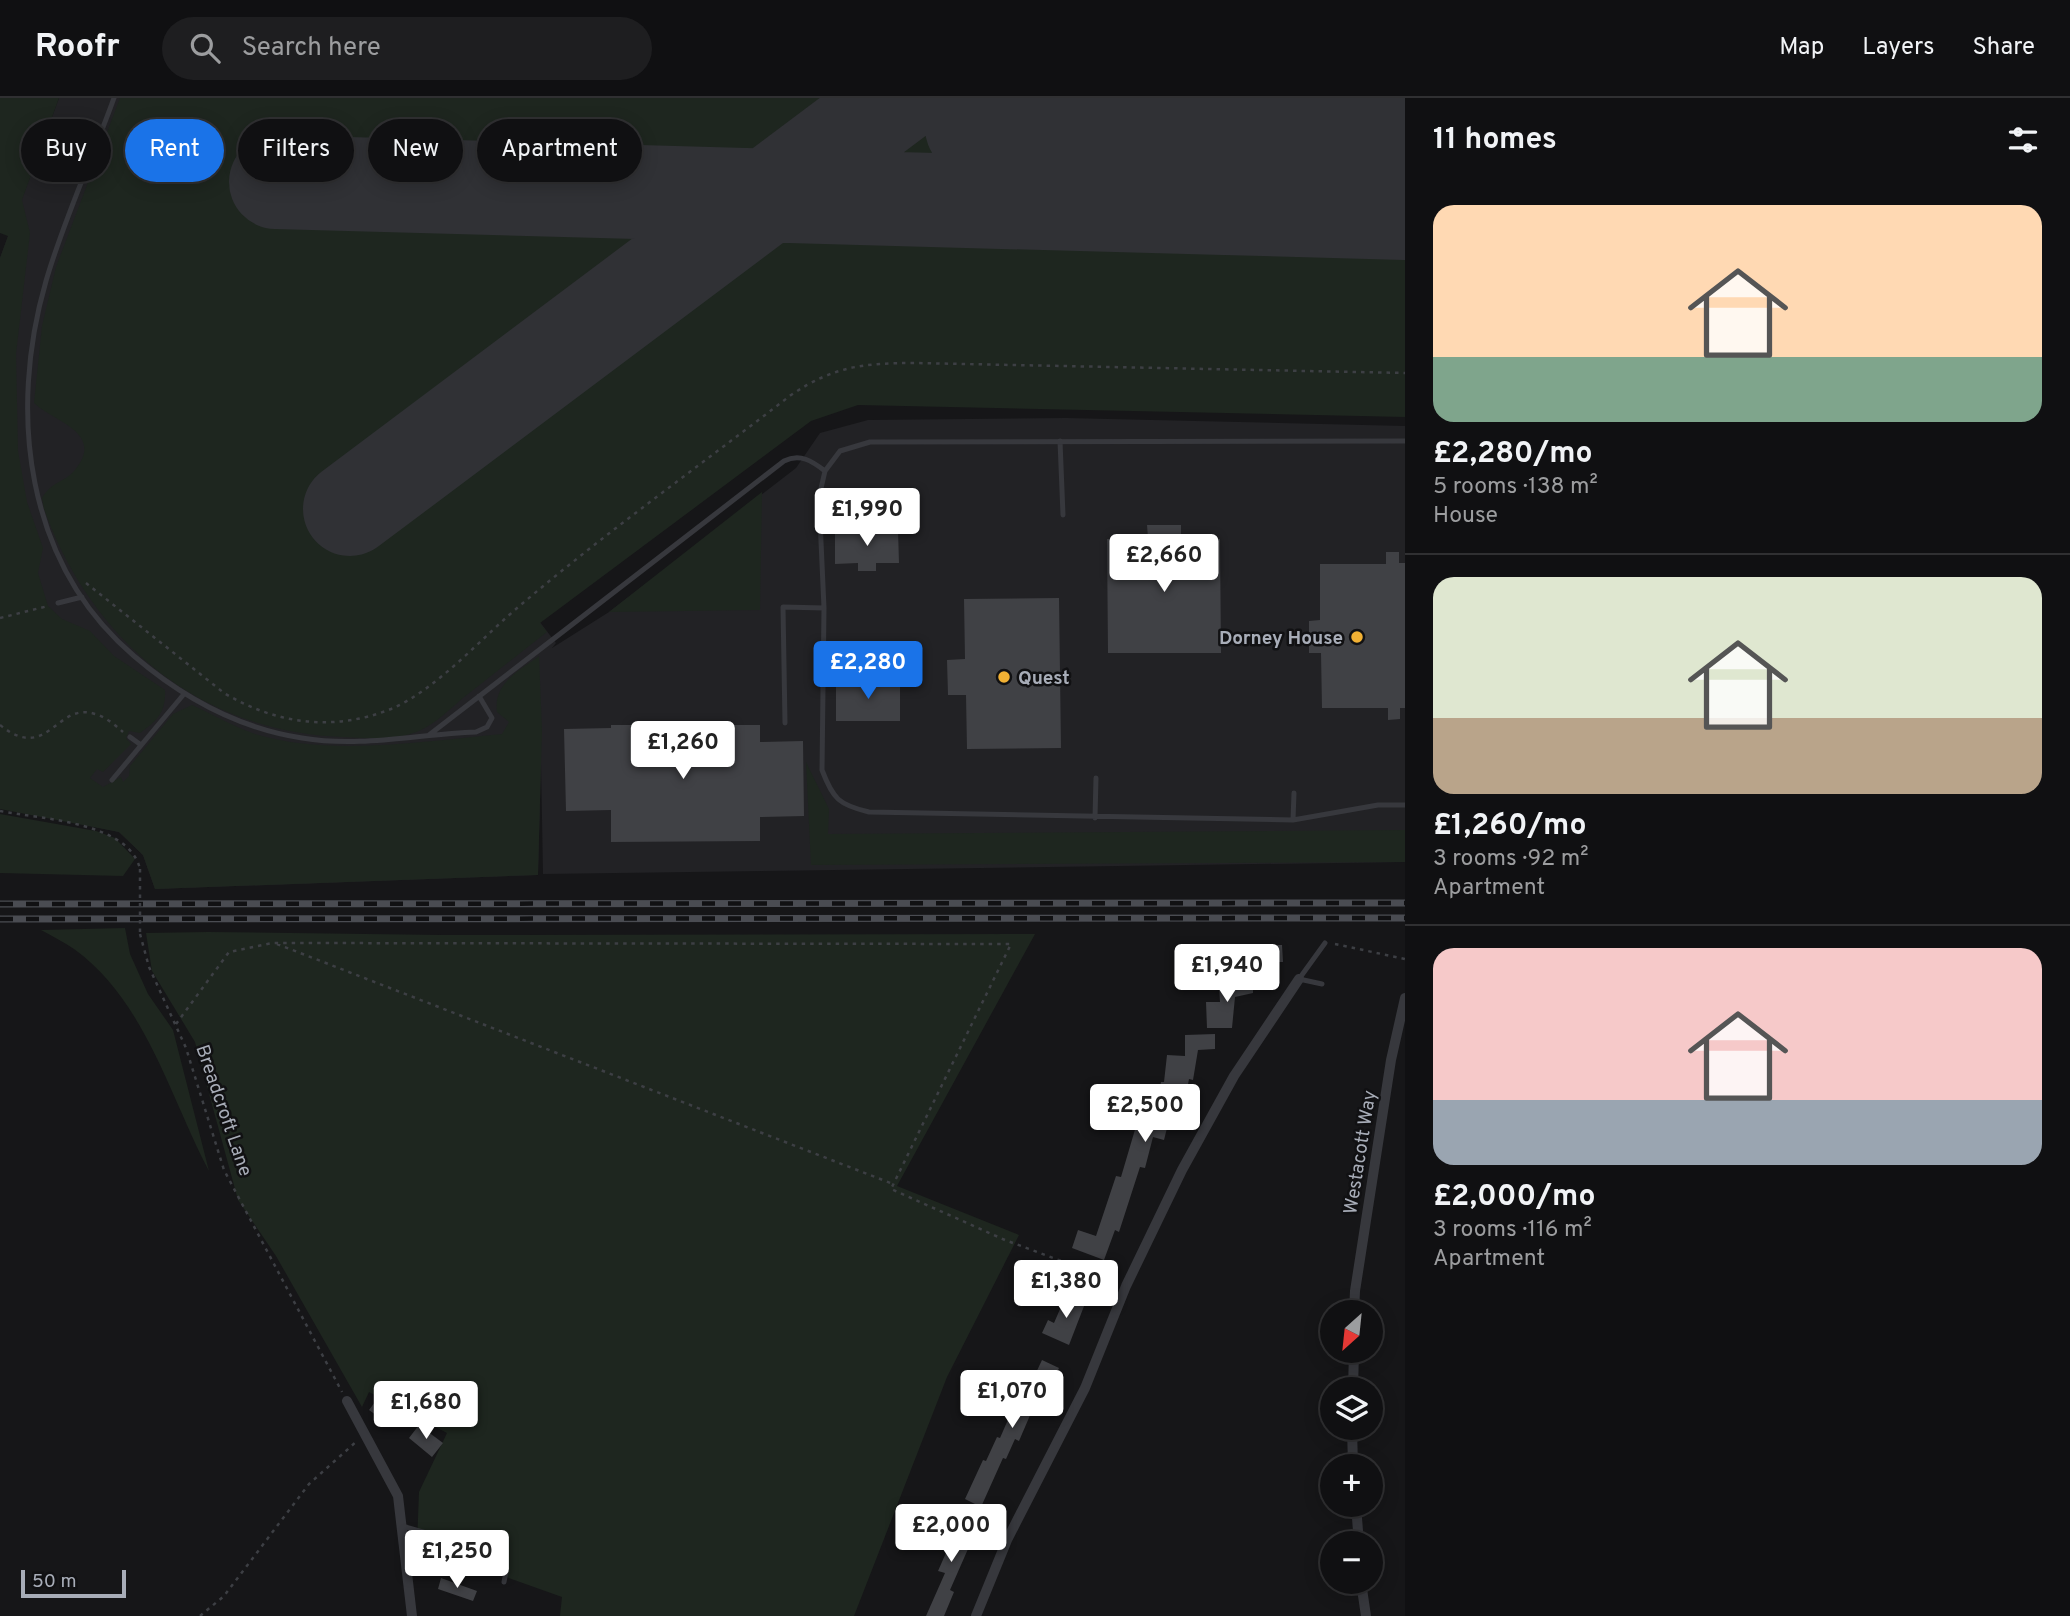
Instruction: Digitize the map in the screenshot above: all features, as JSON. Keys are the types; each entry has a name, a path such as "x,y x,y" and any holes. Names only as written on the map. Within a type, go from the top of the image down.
{"street":[{"path":"976,1616 1007,1540 1085,1388 1126,1286 1182,1170 1228,1087 1299,979"},
{"name":"Westacott Way","path":"1355,1300 1391,1060 1405,998"},
{"path":"347,1401 398,1496 412,1616"},
{"path":"1363,1594 1366,1616"}],"lane":[{"path":"114,98 44,287 35,336 26,418 29,457 41,513 58,554 82,597 112,636 184,694 224,716 300,738 370,742 476,732 487,727 492,713 479,696"},
{"path":"1060,441 1063,515"},
{"path":"1405,441 870,442 840,451 825,471 818,497 824,608 822,770 831,793 847,807 869,812 1293,820 1378,805 1405,805"},
{"path":"426,737 784,461 793,456 803,458 825,471"},
{"path":"58,603 82,597"},
{"path":"785,723 783,607 824,608"},
{"path":"112,780 184,694"},
{"path":"130,737 141,745"},
{"path":"1095,818 1096,778"},
{"path":"1293,820 1294,793"},
{"path":"1322,984 1299,979 1325,943"},
{"path":"401,1526 437,1536 496,1561 506,1572 504,1582"}],"path":[{"path":"81,579 224,692 245,705 288,720 349,721 392,708 423,689 523,602 791,395 835,370 857,365 915,363 1405,373"},
{"path":"0,618 58,603"},
{"path":"0,726 19,738 37,738 69,718 86,712 101,716 130,737"},
{"name":"Breadcroft Lane","path":"0,811 117,836 137,857 140,869 140,934 149,967 176,1024 223,1170 347,1401"},
{"path":"176,1024 229,952 272,943 1011,944 891,1189 1004,1240 1126,1286"},
{"path":"272,943 893,1184"},
{"path":"1325,943 1405,959"},
{"path":"200,1616 225,1596 309,1484 364,1434"}],"shaded area":[{"path":"0,98 59,98 51,119 21,119 21,182 29,182 22,200 30,233 16,354 18,451 27,502 43,548 38,573 48,606 62,619 90,631 114,656 165,690 164,704 156,720 140,733 129,731 126,738 131,744 103,772 97,769 90,778 103,787 121,777 123,782 129,776 130,766 173,714 192,705 255,734 314,745 378,745 502,734 509,722 497,712 499,693 509,679 539,656 542,730 538,875 155,889 143,855 119,832 0,809 0,258 8,236 0,233"},
{"path":"59,98 1405,98 884,366 526,604 556,643 552,648 609,612 796,468 820,433 868,420 1066,418 1405,426 1405,862 543,874 541,763 538,875 155,889 143,855 119,832 0,807 0,258 28,182 111,182 111,119 51,119"},
{"path":"120,98 1405,98 1405,417 858,405 811,421 540,623 547,632 427,727 412,734 382,738 290,731 242,718 198,697 157,670 122,637 90,599 64,556 44,509 42,498 50,488 75,470 83,457 84,446 73,429 34,403 42,326 56,267 88,182 111,182 111,122"},
{"path":"762,492 760,610 609,612"},
{"path":"806,762 829,809 828,834 1405,830 1405,862 811,865"},
{"path":"0,814 96,831 115,838 135,859 123,876 0,873"},
{"path":"125,928 130,954 148,994 173,1030 209,1171 154,1051 120,995 99,970 74,949 41,930"},
{"path":"146,933 442,935 1035,934 897,1186 1019,1235 947,1377 854,1616 560,1616 562,1597 417,1545 419,1492 447,1433 369,1392 362,1407 276,1256 238,1200 195,1042 152,971"}],"building":[{"path":"1147,525 1181,525 1181,539 1220,539 1221,653 1108,653 1107,539 1148,538"},
{"path":"835,530 898,530 899,563 876,563 876,571 858,571 858,563 835,564"},
{"name":"Dorney House","path":"1386,552 1399,552 1399,563 1405,563 1405,708 1400,708 1400,719 1388,720 1388,708 1322,708 1321,653 1309,653 1309,621 1320,620 1320,564 1386,564"},
{"name":"Quest","path":"1059,598 1061,748 967,749 966,695 948,695 947,660 965,659 964,599"},
{"path":"859,671 878,671 878,687 900,687 900,721 836,721 836,687 859,687"},
{"path":"611,725 760,725 760,742 803,741 804,816 760,817 760,841 611,842 611,810 566,811 564,729 611,728"},
{"path":"1271,945 1282,945 1283,962 1272,962"},
{"path":"1226,981 1253,981 1253,993 1235,997 1232,1028 1207,1028 1206,1002 1220,1002 1219,986 1226,986"},
{"path":"1215,1034 1215,1049 1198,1050 1193,1080 1189,1079 1186,1095 1180,1094 1177,1109 1172,1108 1164,1140 1153,1137 1145,1168 1140,1167 1119,1232 1115,1230 1104,1260 1072,1248 1078,1230 1096,1236 1116,1176 1121,1177 1139,1116 1153,1119 1161,1082 1164,1082 1167,1055 1185,1056 1185,1035"},
{"path":"1067,1293 1086,1301 1069,1345 1042,1333 1048,1320 1054,1323"},
{"path":"1042,1360 1059,1368 1036,1415 1031,1413 1019,1441 1015,1439 1006,1459 1003,1458 981,1507 965,1499 983,1460 986,1461 997,1437 1000,1438 1014,1406 1009,1403 1016,1387 1027,1392"},
{"path":"378,1398 389,1406 380,1418 369,1410"},
{"path":"419,1425 443,1443 432,1457 409,1438"},
{"path":"951,1516 969,1524 967,1530 975,1533 950,1590 954,1592 944,1616 926,1616 945,1573 938,1571 953,1537 943,1533"},
{"path":"441,1578 477,1591 473,1601 438,1589"}],"runway":[{"path":"350,509 898,98"},
{"path":"972,128 1405,140"},
{"path":"276,182 1405,213"}],"railway":[{"path":"0,904 1405,903"},
{"path":"0,919 1405,918"}],"place":[{"name":"Dorney House","path":"1357,637"},
{"name":"Quest","path":"1004,677"}]}
